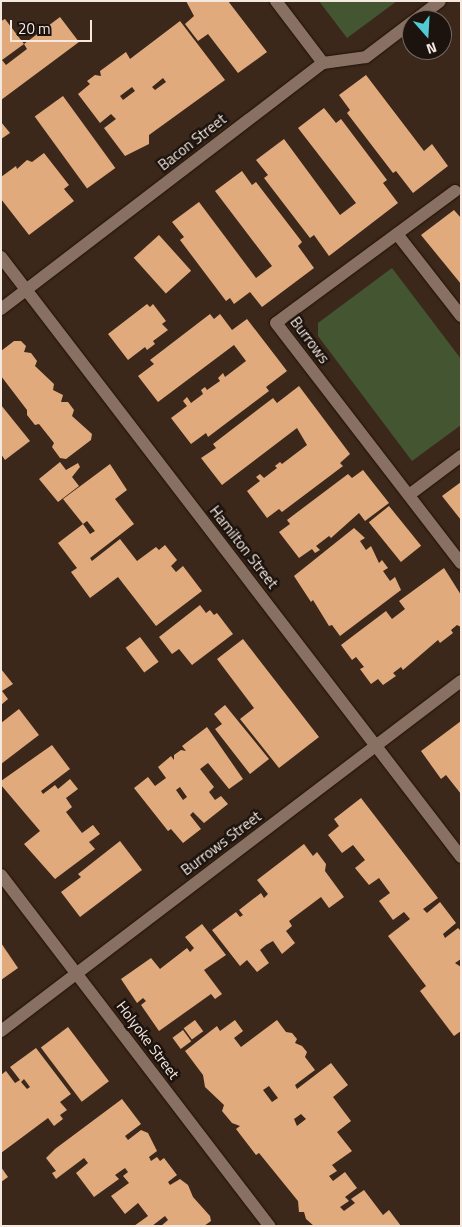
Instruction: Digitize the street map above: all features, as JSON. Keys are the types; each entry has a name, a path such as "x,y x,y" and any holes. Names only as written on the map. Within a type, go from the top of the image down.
{"street":[{"path":"276,1 322,63"},
{"path":"428,10 440,1"},
{"name":"Bacon Street","path":"1,309 322,63 366,57 402,30"},
{"name":"Burrows","path":"454,191 276,323 461,563"},
{"path":"397,234 461,316"},
{"name":"Hamilton Street","path":"1,257 461,858"},
{"path":"409,495 461,456"},
{"name":"Burrows Street","path":"1,1031 461,681"},
{"name":"Holyoke Street","path":"1,875 269,1226"}],"green space":[{"path":"319,1 397,1 347,38"},
{"path":"392,268 461,359 461,425 412,461 318,336 318,323"}],"building":[{"path":"186,1 228,1 267,52 238,73 208,34 198,41 185,24 194,16"},
{"path":"60,17 79,42 1,100 1,21 5,19 24,44","holes":["24,44 27,49 6,65 2,60"]},
{"path":"180,21 225,80 149,135 149,144 125,156 104,128 116,119 111,114 100,123 78,94 90,84 87,81 95,75 101,76 100,71 126,52 130,59","holes":["163,78 166,82 155,90 152,87","132,87 135,91 123,100 120,96"]},
{"path":"366,75 424,151 432,144 448,166 413,193 396,171 393,173 347,113 350,110 339,95"},
{"path":"63,96 115,168 87,189 35,117"},
{"path":"324,108 336,123 341,119 387,180 383,183 398,203 329,256 314,235 310,238 264,178 268,175 256,160 284,139 340,215 356,203 298,128"},
{"path":"1,122 10,133 1,139"},
{"path":"44,153 69,185 64,189 74,201 29,235 1,199 1,177 16,166 17,169 27,160 32,162"},
{"path":"242,171 252,185 256,182 302,242 298,246 314,268 262,307 250,292 234,304 230,298 226,301 180,240 184,237 172,222 199,202 256,278 272,266 215,191"},
{"path":"454,210 461,218 461,284 421,235"},
{"path":"159,235 191,271 166,293 134,258"},
{"path":"147,304 150,307 153,304 166,321 162,324 168,330 153,341 155,344 147,350 145,347 128,360 108,334"},
{"path":"210,314 214,319 220,314 232,330 247,319 287,371 266,387 269,391 208,437 206,433 191,444 171,418 187,406 183,401 187,397 191,403 203,394 201,390 205,387 207,390 220,381 218,378 223,373 225,377 246,361 234,345 158,402 138,376 154,364 150,360"},
{"path":"14,341 21,341 26,346 24,352 31,353 37,361 35,366 54,384 53,390 63,395 61,402 68,402 74,410 72,416 92,434 91,440 66,459 60,458 52,447 54,443 39,424 35,425 27,415 27,410 1,376 1,351"},
{"path":"299,386 350,454 340,463 343,466 282,512 279,509 267,518 247,491 260,481 256,477 260,474 264,478 277,468 275,466 280,462 282,464 307,445 297,428 222,485 201,458 216,448 213,444 273,398 277,403"},
{"path":"1,405 30,441 5,460 1,454"},
{"path":"60,462 66,470 78,463 80,467 72,477 79,486 58,502 39,479"},
{"path":"110,464 127,490 115,499 134,524 90,558 92,561 120,539 137,561 156,547 159,550 165,545 177,560 171,566 176,572 183,566 202,591 156,626 118,577 90,598 71,572 77,568 58,543 83,524 63,499","holes":["87,521 95,531 90,534 83,524"]},
{"path":"363,470 389,503 365,521 359,513 331,538 329,536 316,546 320,550 315,553 312,549 299,558 279,532 290,524 287,520 348,474 352,478"},
{"path":"461,482 461,520 442,496"},
{"path":"389,506 421,546 401,562 369,522"},
{"path":"354,528 365,538 360,541 366,550 371,546 379,563 382,560 388,568 383,571 390,581 395,577 401,590 340,636 332,625 329,626 313,600 311,602 294,576"},
{"path":"444,568 461,595 461,627 457,625 451,630 453,633 440,643 438,640 403,670 401,667 393,673 396,676 383,685 378,679 371,684 360,669 364,667 356,657 352,660 341,645 386,611 392,619 405,609 399,601"},
{"path":"200,605 206,613 210,610 214,615 217,613 233,634 192,665 179,649 172,654 159,637"},
{"path":"140,637 159,662 144,673 126,648"},
{"path":"243,639 319,737 279,768 240,719 254,708 217,659"},
{"path":"1,669 13,684 2,691 8,699 1,705"},
{"path":"225,705 269,759 250,774 215,729 222,724 214,714"},
{"path":"19,709 39,735 1,764 1,723"},
{"path":"461,721 461,794 446,775 441,779 421,751"},
{"path":"207,727 243,779 229,789 208,763 200,769 214,787 209,792 215,800 221,796 228,804 204,823 193,812 190,815 201,829 183,843 171,829 168,831 134,788 148,777 155,786 166,778 158,767 171,756 174,760 174,755 181,750 186,751 182,746","holes":["180,787 187,797 183,800 176,790"]},
{"path":"52,745 70,769 41,791 43,794 55,785 58,789 70,779 78,789 66,798 72,807 66,812 82,833 93,825 100,834 89,842 95,849 55,879 24,844 40,831 1,785 1,781"},
{"path":"361,798 438,898 423,909 427,913 440,902 456,923 443,934 445,938 458,928 461,931 461,959 455,963 461,967 461,1031 454,1036 420,991 426,986 388,936 410,919 404,912 393,920 379,901 390,893 379,878 369,885 355,868 365,860 353,845 342,853 328,835 339,826 334,819"},
{"path":"120,841 142,870 80,917 61,892 81,877 78,874"},
{"path":"304,844 313,856 317,852 326,864 325,871 344,897 329,908 321,897 289,921 292,926 286,931 295,943 282,954 273,941 266,945 260,950 269,963 257,972 247,960 240,966 212,930 236,912 240,917 243,915 239,910 261,893 264,898 268,894 257,880"},
{"path":"202,924 226,955 204,970 222,994 215,999 211,994 159,1031 141,1005 146,1001 143,998 137,1003 121,979 151,958 160,969 187,948 190,952 194,948 185,937"},
{"path":"1,943 18,968 1,980"},
{"path":"195,1020 203,1031 192,1040 184,1028"},
{"path":"235,1020 243,1031 234,1038 241,1047 277,1020 286,1032 292,1033 297,1039 295,1043 302,1046 307,1052 305,1057 315,1070 295,1085 297,1089 331,1063 348,1085 333,1097 351,1121 337,1132 352,1151 332,1165 337,1171 329,1176 333,1181 345,1172 357,1188 345,1197 349,1201 340,1207 344,1211 355,1203 351,1199 364,1190 383,1215 389,1210 401,1226 314,1226 306,1219 304,1212 299,1212 298,1201 259,1153 256,1155 236,1129 240,1126 232,1123 222,1111 224,1105 205,1087 203,1075 185,1051 217,1026 220,1031","holes":["269,1086 278,1098 272,1102 263,1090","301,1114 306,1119 297,1126 294,1119"]},
{"path":"68,1027 109,1081 82,1102 41,1047"},
{"path":"183,1030 191,1041 181,1049 172,1038"},
{"path":"36,1048 71,1094 60,1102 67,1110 60,1115 63,1119 54,1126 48,1118 1,1153 1,1075 6,1071 15,1083 20,1080 10,1067","holes":["24,1079 30,1087 27,1089 21,1082"]},
{"path":"122,1099 141,1124 125,1136 128,1140 141,1130 148,1133 157,1151 149,1157 151,1161 157,1157 160,1161 164,1158 177,1175 168,1182 170,1185 180,1179 188,1185 193,1197 210,1216 211,1221 204,1226 161,1226 168,1220 165,1216 152,1226 134,1226 148,1216 138,1203 125,1214 111,1196 129,1183 123,1176 128,1172 125,1168 115,1175 119,1179 94,1197 76,1173 88,1163 84,1158 56,1179 52,1173 56,1171 46,1158 55,1149"},
{"path":"1,1167 8,1177 1,1182"}]}
